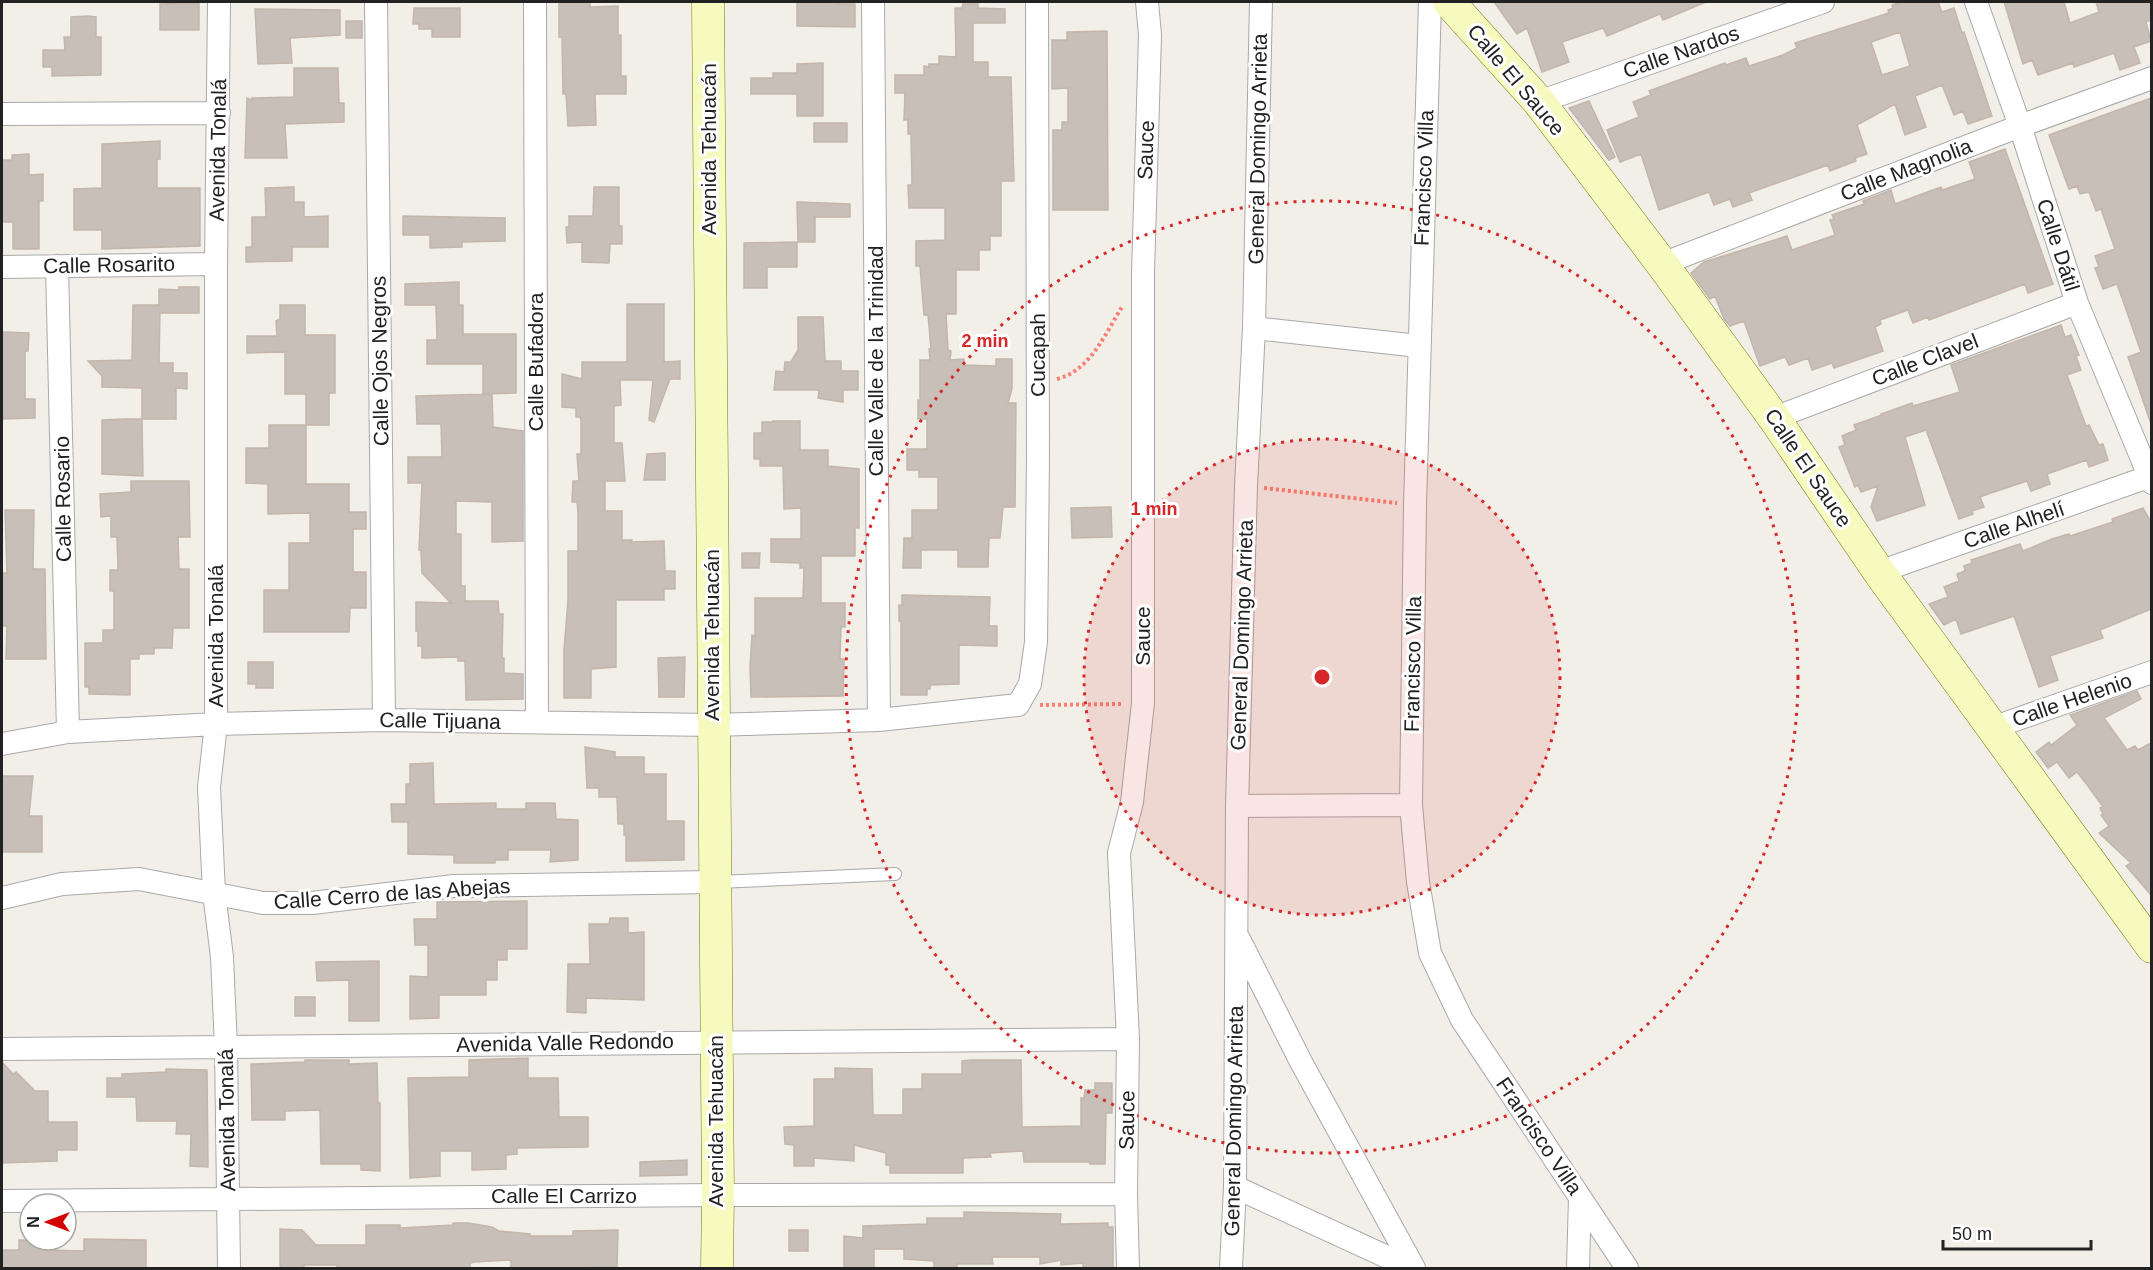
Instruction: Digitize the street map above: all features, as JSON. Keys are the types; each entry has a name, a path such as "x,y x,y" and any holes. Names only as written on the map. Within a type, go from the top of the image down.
{"street":[{"name":"Avenida Tonalá","path":"219,2 216,264 216,724 209,787 213,893 222,957 226,1047 229,1269"},
{"name":"Calle Ojos Negros","path":"376,2 384,720"},
{"name":"Calle Bufadora","path":"535,2 537,722"},
{"name":"Avenida Tehuacán","path":"708,2 717,1269"},
{"name":"Calle Valle de la Trinidad","path":"873,2 879,720"},
{"name":"Cucapah","path":"1018,705 1030,684 1036,642 1037,2"},
{"name":"Sauce","path":"1128,1269 1126,1194 1128,1039 1119,853 1132,802 1143,703 1143,273 1149,35 1147,2"},
{"name":"General Domingo Arrieta","path":"1231,1269 1234,1187 1237,806 1246,486 1254,328 1261,2"},
{"name":"Francisco Villa","path":"1430,2 1415,505 1411,805 1418,882 1430,953 1462,1020 1627,1269"},
{"name":"Calle El Sauce","path":"1449,2 1539,102 1662,264 1774,418 1879,572 2151,947"},
{"name":"Calle Nardos","path":"1539,102 1823,2"},
{"name":"Calle Dátil","path":"1976,2 2020,126 2077,303 2150,480"},
{"name":"Calle Magnolia","path":"1662,264 2151,78"},
{"path":"2,114 219,112"},
{"name":"Calle Rosarito","path":"2,267 216,264"},
{"name":"Calle Rosario","path":"57,266 68,732"},
{"name":"Calle Clavel","path":"1774,418 2077,303"},
{"path":"1254,328 1419,346"},
{"name":"Calle Alhelí","path":"1879,572 2150,480"},
{"name":"Calle Helenio","path":"1992,728 2151,672"},
{"name":"Calle Tijuana","path":"2,744 68,732 216,724 384,720 712,725 879,720 1018,705"},
{"path":"1237,806 1411,805"},
{"name":"Calle Cerro de las Abejas","path":"2,898 62,884 139,879 263,903 312,903 454,886 714,882"},
{"path":"1237,935 1301,1062 1412,1269"},
{"name":"Avenida Valle Redondo","path":"2,1049 1128,1039"},
{"path":"1234,1187 1412,1269"},
{"name":"Calle El Carrizo","path":"2,1201 1126,1194"},
{"path":"1578,1269 1580,1197"}],"lane":[{"path":"714,882 895,874"}],"path":[{"path":"1038,383 1068,376 1087,362 1143,273"},
{"path":"1246,486 1415,505"},
{"path":"1018,705 1143,703"}],"building":[{"path":"559,2 590,2 590,7 618,6 621,76 626,76 626,94 595,94 596,125 568,126 566,94 563,94"},
{"path":"797,2 855,4 855,27 797,26"},
{"path":"1494,2 1706,2 1663,20 1660,14 1607,36 1603,28 1562,42 1569,62 1542,72 1527,28 1517,34"},
{"path":"1902,2 1938,2 1942,12 1954,8 1992,116 1968,124 1963,111 1954,115 1942,85 1915,96 1926,127 1905,135 1895,104 1857,125 1867,154 1855,158 1856,161 1830,171 1828,165 1749,193 1752,200 1733,207 1730,199 1714,205 1709,192 1659,210 1641,154 1620,162 1607,130 1639,117 1633,102 1651,95 1649,91 1725,63 1726,65 1746,58 1749,66 1783,55 1797,48 1795,43 1889,13 1888,10 1893,8 1892,5","holes":["1900,32 1910,66 1882,75 1871,42"]},
{"path":"2004,2 2064,2 2070,23 2099,12 2096,2 2151,2 2151,20 2146,22 2151,41 2134,47 2140,63 2120,70 2114,53 2074,67 2073,63 2038,75 2032,60 2023,64"},
{"path":"199,3 199,30 160,30 160,4"},
{"path":"963,4 978,4 978,8 1005,9 1005,23 973,23 973,62 988,62 988,77 1011,77 1014,181 1001,181 1001,236 990,236 990,250 979,250 979,270 956,270 956,314 946,314 948,350 951,351 950,360 964,359 964,365 996,366 996,359 1012,359 1012,389 1008,403 1016,403 1015,507 1003,507 1000,538 989,538 988,567 958,567 958,550 921,550 921,568 903,568 904,538 912,538 912,510 938,510 938,477 919,477 919,470 907,470 907,449 927,449 927,419 918,419 918,400 920,400 920,360 930,360 929,349 931,349 928,315 924,315 920,266 916,266 916,241 945,240 945,208 909,208 908,185 912,185 911,134 908,134 908,120 904,120 905,93 895,93 895,75 924,75 924,66 939,64 939,56 956,57 955,8 962,8"},
{"path":"414,8 460,8 460,37 432,37 432,29 419,29 419,24 413,24"},
{"path":"255,9 340,10 340,35 290,38 292,63 258,64"},
{"path":"71,17 96,17 96,37 101,37 101,75 52,76 52,67 43,67 43,50 65,50 64,37 71,37"},
{"path":"346,21 362,21 362,38 346,38"},
{"path":"1107,31 1108,210 1053,210 1053,130 1062,130 1062,122 1068,122 1068,88 1052,89 1052,40 1067,40 1067,32"},
{"path":"823,63 823,116 797,116 797,94 751,94 751,78 773,78 773,73 797,73 797,64"},
{"path":"294,68 338,68 339,103 344,103 344,122 285,124 287,158 245,158 247,98 252,100 252,98 294,97"},
{"path":"2151,98 2150,421 2128,357 2141,352 2117,284 2103,289 2095,268 2099,267 2095,256 2115,249 2101,209 2096,211 2089,192 2080,194 2077,186 2069,189 2049,135"},
{"path":"1589,101 1615,157 1609,160 1569,108"},
{"path":"814,123 847,123 847,142 814,142"},
{"path":"160,141 160,159 157,159 157,188 200,188 200,246 102,249 102,230 74,230 74,189 102,188 102,144"},
{"path":"2005,149 2053,284 2028,293 2025,284 1929,320 1928,317 1913,323 1908,310 1880,320 1881,324 1875,327 1883,351 1834,368 1832,363 1812,370 1808,358 1789,365 1785,357 1760,366 1744,321 1730,326 1724,319 1715,296 1710,299 1691,273 1704,262 1787,236 1792,250 1835,235 1830,220 1834,219 1832,215 1864,204 1863,201 1891,190 1895,204 1941,187 1942,190 1975,179 1969,162"},
{"path":"29,154 29,175 43,174 43,201 39,201 39,249 13,249 13,222 2,222 2,160 12,160 12,155"},
{"path":"294,187 294,202 304,202 304,217 328,216 328,247 292,247 292,261 246,262 246,247 252,247 252,217 266,217 265,188"},
{"path":"594,187 619,187 619,226 622,226 622,244 610,244 609,263 582,262 582,242 567,243 566,227 569,227 569,216 593,216"},
{"path":"797,202 850,204 850,217 815,217 815,242 798,242"},
{"path":"403,216 505,218 505,241 462,242 462,247 430,248 430,235 403,235"},
{"path":"797,242 797,267 767,267 767,288 744,288 744,243"},
{"path":"459,282 459,305 463,305 463,334 516,334 516,393 483,394 483,364 427,364 427,340 437,340 436,305 405,305 405,284"},
{"path":"179,287 199,287 199,313 160,313 159,363 173,363 173,373 187,373 187,389 176,388 176,419 142,419 142,388 102,387 102,376 88,361 132,360 133,305 159,305 159,289 179,290"},
{"path":"627,304 664,304 664,362 680,361 680,379 670,379 654,422 649,420 653,380 620,380 621,405 614,406 614,443 622,443 625,481 605,481 605,511 622,511 622,540 664,541 665,571 675,571 675,589 664,589 664,600 616,600 616,667 591,669 591,698 564,698 568,551 578,551 577,502 572,502 573,481 579,481 577,454 581,454 581,420 580,417 576,417 576,408 562,407 562,374 582,379 582,362 627,362"},
{"path":"280,305 305,305 305,335 335,335 335,393 329,393 329,425 306,425 306,394 285,394 285,352 247,353 247,336 277,336 276,321 280,319"},
{"path":"798,317 823,317 825,361 841,361 841,371 858,371 858,390 843,390 843,402 818,398 819,390 774,390 776,371 784,372 785,362 791,362 798,350"},
{"path":"2061,325 2065,337 2071,335 2079,355 2076,356 2081,370 2067,375 2086,426 2089,425 2099,445 2103,444 2108,460 2089,467 2087,460 2047,474 2050,484 2031,491 2027,481 1980,497 1984,507 1959,519 1926,430 1905,437 1925,505 1877,521 1871,507 1878,486 1861,492 1858,485 1855,487 1839,447 1845,445 1842,436 1856,430 1854,425 1881,414 1912,403 1913,406 1960,392 1951,365"},
{"path":"2,332 29,333 28,351 25,351 25,399 35,399 35,418 2,419"},
{"path":"492,394 493,427 523,431 523,541 492,542 492,502 456,501 456,534 461,534 461,586 465,586 465,601 498,601 499,614 503,614 504,673 523,674 523,699 466,700 465,661 458,661 458,657 422,658 422,646 418,646 416,602 451,603 422,573 421,550 419,550 422,483 408,483 408,457 442,457 441,424 417,424 416,396"},
{"path":"142,419 143,476 102,474 102,420"},
{"path":"800,421 800,450 828,450 828,466 859,469 859,528 855,528 855,556 821,556 821,603 845,603 845,627 841,627 840,659 844,659 843,696 751,697 750,667 752,635 755,636 755,598 803,598 804,568 800,568 800,563 771,562 771,539 801,539 801,508 784,509 783,466 760,466 760,459 754,459 754,433 762,433 762,422"},
{"path":"269,425 306,425 306,484 349,484 349,512 366,512 366,529 353,529 353,572 366,572 366,608 350,608 349,632 264,632 264,590 289,590 289,543 310,543 310,513 268,514 268,484 246,483 246,448 269,448"},
{"path":"665,453 665,480 644,480 647,454"},
{"path":"131,481 189,481 190,537 178,537 179,569 189,569 189,628 173,628 172,648 154,648 154,654 139,654 139,659 130,659 130,695 89,694 89,687 85,687 85,643 103,643 103,630 114,630 114,591 110,591 110,570 118,570 117,537 111,537 111,516 101,517 100,494 131,492"},
{"path":"1111,507 1112,537 1072,538 1071,508"},
{"path":"2143,508 2151,522 2151,609 2100,630 2103,638 2050,656 2058,680 2039,687 2014,616 1961,634 1956,619 1944,625 1929,604 1948,597 1944,587 1959,581 1957,574 1965,571 1964,566 1972,563 1971,560 2020,544 2023,551 2052,539 2069,534 2070,536 2113,522 2112,519"},
{"path":"5,510 34,510 33,569 45,569 46,659 6,659 7,626 2,626 2,573 7,573"},
{"path":"742,553 760,553 759,568 742,568"},
{"path":"902,595 990,597 989,626 997,626 997,646 959,645 959,684 930,685 927,695 901,695 899,605 902,605"},
{"path":"685,657 684,697 659,697 658,658"},
{"path":"248,662 273,662 273,688 256,688 256,684 248,684"},
{"path":"2137,691 2141,699 2104,718 2127,750 2135,746 2138,750 2151,743 2151,895 2126,866 2131,863 2099,833 2109,826 2101,815 2103,814 2100,808 2103,807 2077,772 2069,778 2057,762 2048,768 2036,752 2049,742 2051,745 2077,725 2070,715"},
{"path":"585,747 615,752 615,757 644,757 644,774 666,774 666,821 684,821 684,860 626,861 626,835 624,835 624,824 618,824 617,797 599,797 599,788 587,788"},
{"path":"433,763 434,804 496,803 496,809 526,809 526,803 555,803 556,819 578,820 578,860 550,862 551,850 508,850 508,860 495,860 495,863 454,863 454,855 408,854 408,822 392,822 391,804 406,804 406,784 410,784 410,764"},
{"path":"2,776 33,776 29,816 42,816 42,852 2,852"},
{"path":"527,901 527,949 507,949 507,960 497,960 497,980 486,980 486,995 439,995 439,1018 410,1019 410,976 428,977 428,945 415,945 414,919 437,919 437,902"},
{"path":"610,918 628,918 628,933 644,932 644,1000 586,998 586,1013 567,1012 568,964 590,964 589,924 609,924"},
{"path":"379,961 379,1021 349,1021 349,980 317,981 316,962"},
{"path":"295,997 315,997 315,1016 295,1016"},
{"path":"528,1058 528,1078 558,1078 559,1117 588,1117 588,1147 517,1148 517,1154 506,1155 506,1169 472,1170 472,1151 440,1151 440,1176 410,1178 408,1078 469,1077 469,1060"},
{"path":"305,1060 349,1060 349,1064 377,1063 378,1103 380,1103 380,1171 361,1170 361,1164 321,1164 320,1110 285,1111 285,1120 252,1120 251,1064 305,1062"},
{"path":"1021,1060 1022,1127 1081,1126 1081,1098 1084,1098 1085,1090 1095,1090 1095,1083 1112,1083 1112,1113 1106,1113 1105,1164 1024,1162 1023,1151 990,1153 991,1157 963,1158 963,1173 890,1173 890,1165 886,1165 886,1153 854,1145 854,1161 814,1158 814,1166 794,1166 794,1145 785,1144 784,1127 814,1126 814,1079 835,1079 835,1068 872,1069 873,1115 903,1115 903,1089 922,1089 922,1074 962,1074 962,1061"},
{"path":"2,1062 35,1091 48,1091 48,1122 77,1122 77,1150 57,1150 57,1161 2,1163"},
{"path":"166,1069 207,1070 208,1167 190,1166 191,1134 176,1134 177,1121 137,1121 136,1097 107,1097 107,1078 122,1078 122,1074 166,1072"},
{"path":"687,1160 687,1175 640,1176 640,1162"},
{"path":"964,1212 1061,1214 1060,1224 1108,1223 1108,1227 1113,1227 1113,1269 1083,1269 1083,1263 1061,1265 1061,1260 1040,1264 1040,1257 992,1257 993,1264 957,1264 957,1269 934,1269 934,1261 904,1259 904,1249 874,1249 874,1269 844,1269 844,1236 863,1238 863,1226 927,1224 927,1218 964,1218"},
{"path":"453,1223 492,1227 499,1231 530,1234 530,1236 573,1236 573,1231 618,1230 617,1267 511,1269 511,1260 470,1263 470,1269 337,1269 337,1265 304,1265 304,1269 280,1269 280,1229 302,1230 316,1245 366,1245 366,1225 400,1225 400,1228 453,1225"},
{"path":"789,1230 808,1230 808,1251 789,1251"},
{"path":"84,1239 146,1240 146,1269 2,1269 2,1250 18,1250 18,1252 84,1251"}]}
